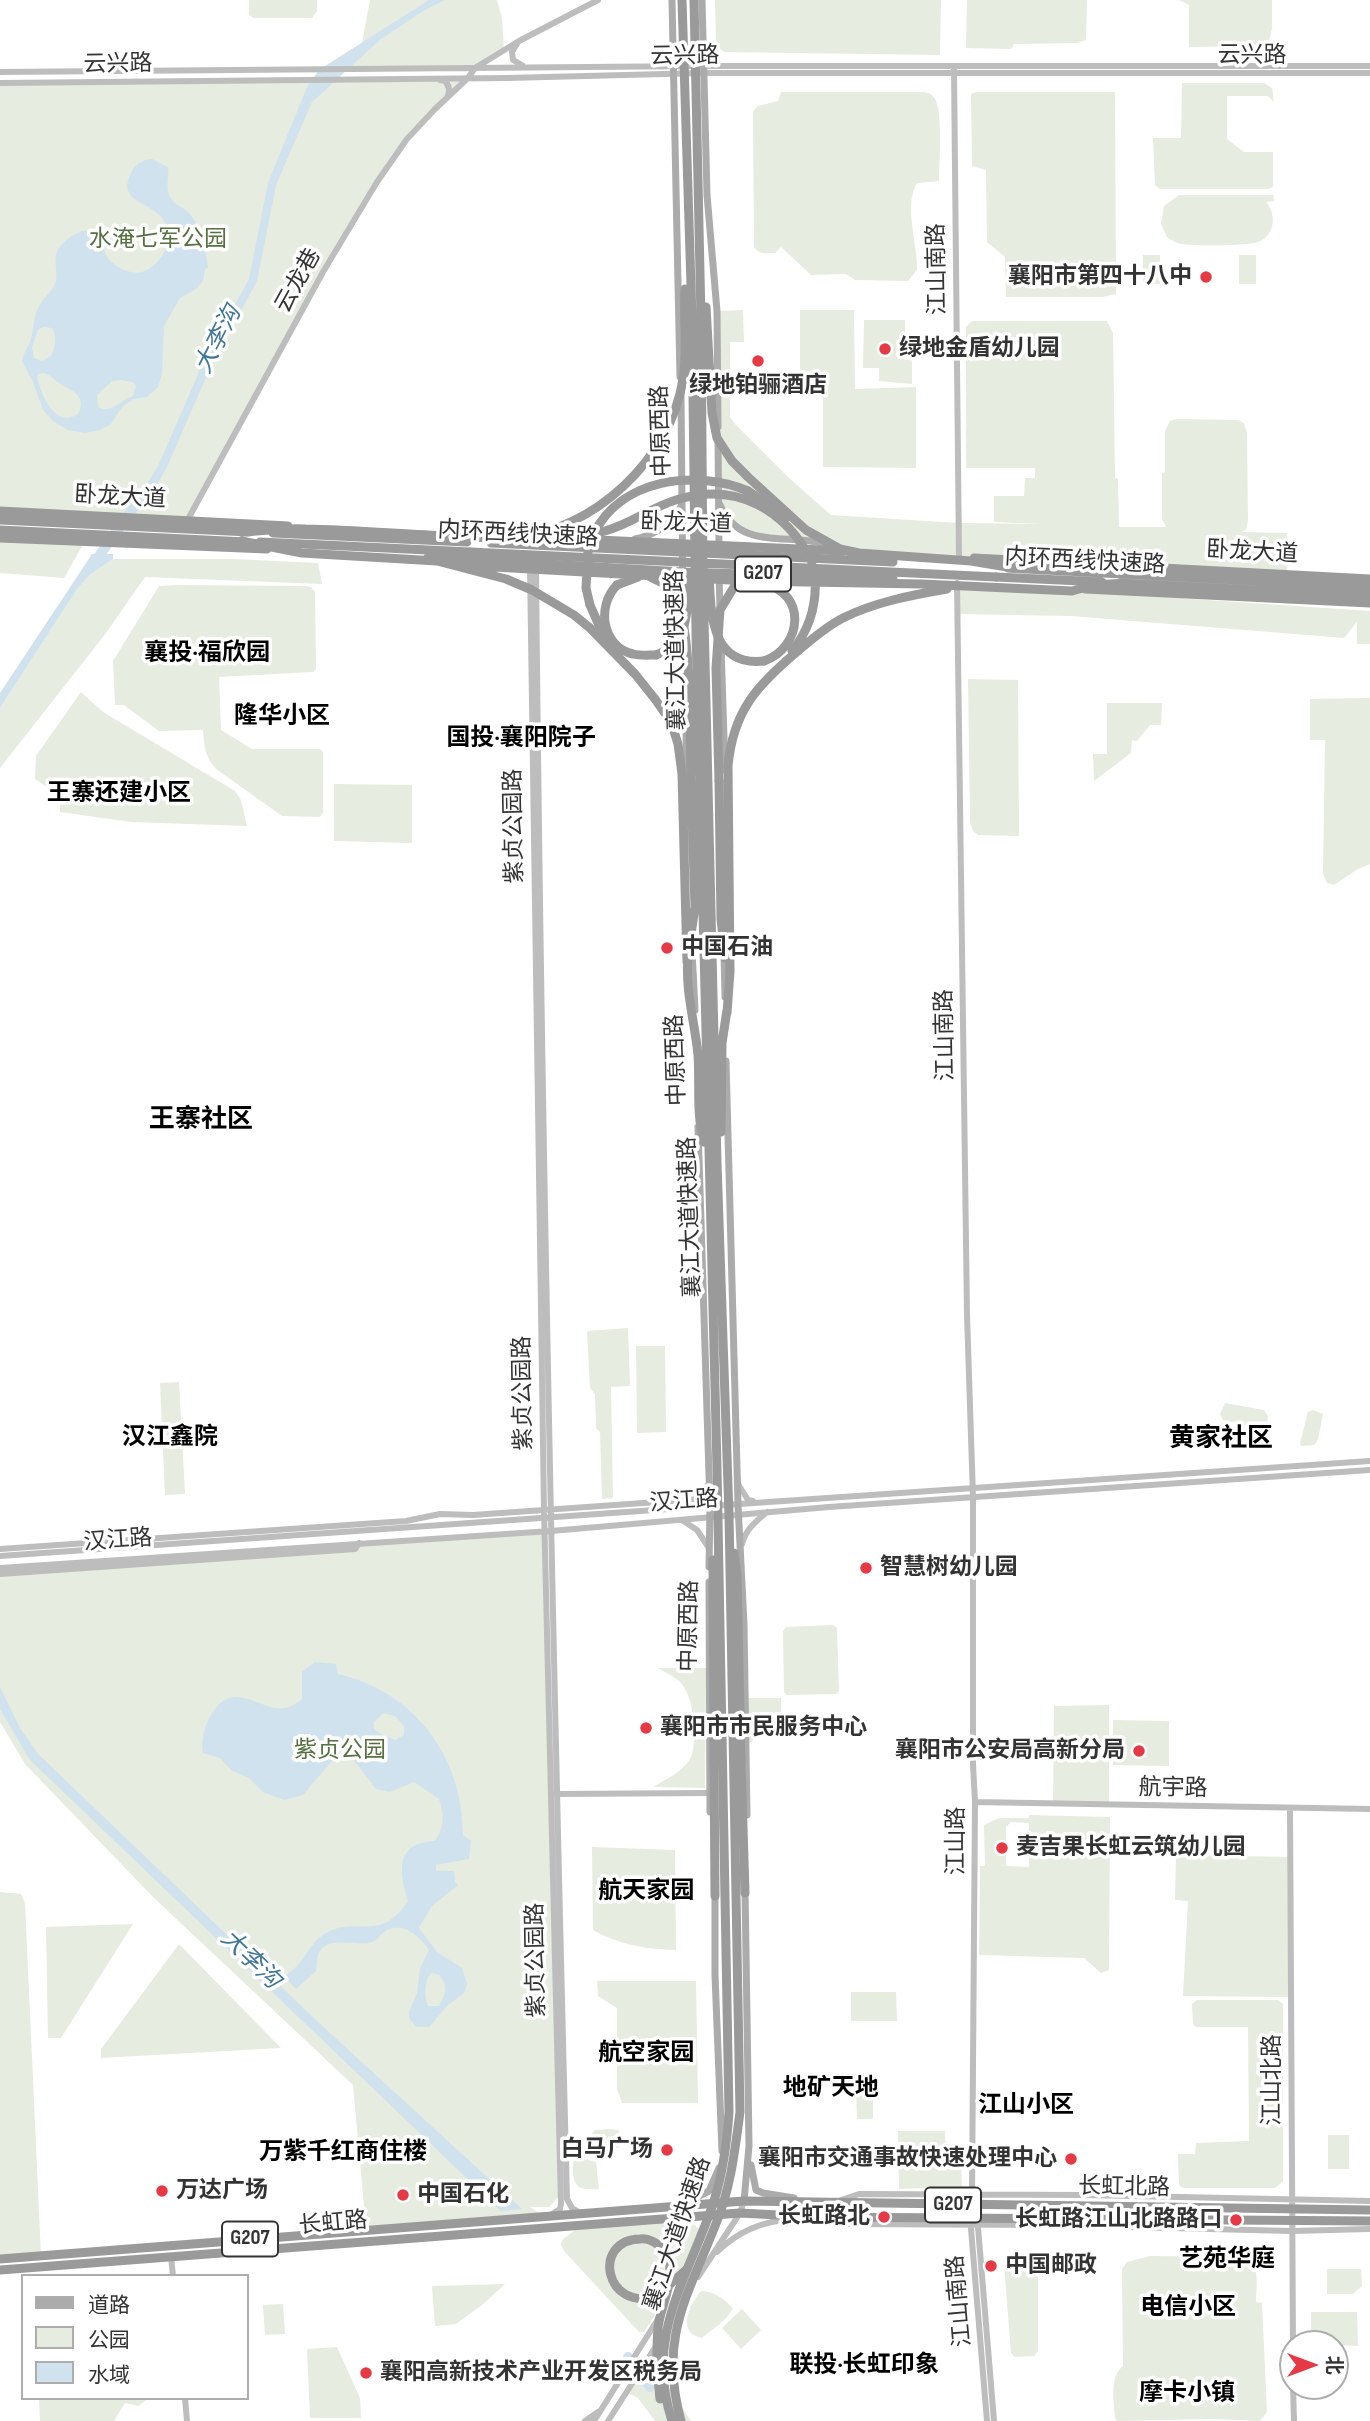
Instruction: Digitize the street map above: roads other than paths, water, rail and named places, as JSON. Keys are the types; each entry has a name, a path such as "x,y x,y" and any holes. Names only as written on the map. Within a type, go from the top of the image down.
{"highway":[{"name":"襄江大道快速路","path":"672,2421 666,2402 664,2374 667,2320 715,2199 723,2166 729,2112 717,1151 682,0"},
{"name":"襄江大道快速路","path":"681,2421 673,2375 676,2326 685,2294 718,2220 727,2190 740,2112 722,1467 708,1156 694,0"},
{"path":"513,538 563,525 606,502 645,464 663,437 683,380 688,231"},
{"path":"699,249 709,329 712,413 717,438 732,461 806,530"},
{"path":"708,1156 699,1125 698,1055 689,1007 683,787 678,744 671,722 605,639 593,614 586,589 587,560 590,541 599,523 624,499 653,486 679,480 709,480 748,492 840,549 859,553 971,561 1013,568"},
{"path":"656,574 634,577 617,585 611,591 604,609 607,630 613,641 632,654 644,656 666,651 675,644 686,623 698,489"},
{"path":"698,489 711,613 716,634 732,656 753,662 764,661 774,658 790,643 794,632 794,614 788,599 774,586 748,581"},
{"path":"241,536 298,528 513,538 580,536 626,524 673,501 699,495 732,496 768,509 782,519 803,545 812,562 816,589 813,613 805,633 751,696 732,734 729,750 727,790 730,972 722,1043 723,1122 717,1151"},
{"name":"卧龙大道","path":"0,511 1370,576"},
{"name":"内环西线快速路","path":"0,520 241,536 1370,596"},
{"name":"内环西线快速路","path":"0,530 241,536 1013,568 1370,587"},
{"path":"241,536 302,553 748,581 962,584 1072,590 1094,585 1126,583"},
{"name":"卧龙大道","path":"0,538 1192,594 1370,605"},
{"path":"437,561 506,579 548,598 590,628 635,674"},
{"path":"547,563 563,568 648,575 672,590 684,621 695,907 687,962"},
{"path":"1137,566 1226,565 1370,576"},
{"path":"727,1013 721,919 716,668 720,610 734,587 746,579 778,575"},
{"path":"775,670 812,639 842,619 878,604 962,584"},
{"path":"1192,594 1278,603 1370,605"},
{"path":"715,1896 713,1489 722,1467"},
{"path":"722,1467 732,1489 737,1575 745,1893"},
{"name":"长虹北路","path":"501,2225 536,2217 744,2201 1291,2205 1370,2210"},
{"name":"长虹北路","path":"501,2225 538,2228 740,2213 974,2221 1292,2226 1370,2221"},
{"name":"长虹路","path":"0,2270 501,2225"},
{"name":"长虹路","path":"0,2259 501,2225"},
{"path":"666,2421 658,2382 657,2352 658,2326 670,2276 668,2258 657,2244 646,2238 625,2241 613,2253 610,2276 613,2285 621,2292 636,2298 657,2296 681,2277 696,2257"}],"main road":[{"name":"中原西路","path":"672,0 684,500 689,914 694,962 710,1506 710,1793 723,2157 716,2203"},
{"path":"702,0 707,195 717,311 719,572 729,905 723,936 746,1745 745,1893 750,2146 752,2178 756,2190 812,2201"},
{"path":"626,541 645,537 664,526 679,511 684,500"},
{"path":"718,501 725,517 742,532 820,542 855,552"},
{"path":"744,2201 750,2146"},
{"path":"679,2205 709,2191 723,2157"}],"street":[{"path":"475,68 519,41 598,0"},
{"path":"519,41 512,52 513,60 519,65 535,68"},
{"name":"云兴路","path":"0,83 435,79 704,70 1370,66"},
{"name":"云兴路","path":"0,72 475,68 672,71"},
{"name":"云龙巷","path":"187,521 323,272 377,182 407,139 475,68"},
{"name":"云兴路","path":"954,69 1370,74"},
{"name":"江山南路","path":"954,69 959,557"},
{"path":"435,79 445,81 449,85 447,98"},
{"name":"紫贞公园路","path":"533,562 547,1531 554,1794 567,2199 572,2208 580,2213"},
{"name":"江山南路","path":"962,584 967,1315 972,1487"},
{"name":"汉江路","path":"0,1556 1370,1461"},
{"name":"汉江路","path":"0,1568 547,1531 973,1497 1370,1470"},
{"path":"682,1508 695,1506 709,1483"},
{"path":"737,1483 748,1500 765,1503"},
{"name":"江山路","path":"972,1487 975,1802 974,2202"},
{"path":"0,1549 406,1521 440,1514 473,1515 700,1499"},
{"path":"740,1549 744,1534 767,1513"},
{"path":"682,1520 697,1530 710,1550"},
{"path":"0,1574 355,1549 359,1542"},
{"path":"554,1794 710,1793"},
{"name":"紫贞公园路","path":"548,2216 560,2209 561,2204 554,1794"},
{"name":"航宇路","path":"975,1802 1370,1809"},
{"name":"江山北路","path":"1290,1808 1293,2330"},
{"path":"609,2419 740,2213 744,2201"},
{"path":"1291,2205 1370,2201"},
{"name":"江山南路","path":"974,2202 987,2421"},
{"path":"594,2421 696,2257 716,2203"},
{"path":"683,2217 696,2220 701,2226 696,2257"},
{"path":"706,2263 743,2232 764,2223 818,2217"},
{"name":"江山南路","path":"974,2221 994,2421"},
{"path":"1292,2226 1370,2230"},
{"path":"171,2256 173,2274"},
{"path":"185,2400 187,2421"},
{"path":"1293,2400 1294,2421"},
{"path":"585,2421 602,2408"}],"water":[{"path":"429,0 445,0 381,39 312,102 276,185 257,281 211,366 146,508 131,507 132,501 143,491 159,464 203,363 249,279 268,183 307,87 319,70"},
{"path":"152,159 168,167 169,195 190,214 197,226 208,268 205,269 203,281 196,289 180,298 164,326 162,373 158,387 147,397 134,399 123,406 110,425 100,430 85,433 68,430 53,421 43,410 22,361 30,342 37,310 55,284 57,252 70,237 83,231 95,232 101,239 106,255 121,268 138,273 156,264 168,242 167,226 156,212 134,198 128,188 128,181 135,167","holes":["43,327 52,328 55,342 51,356 42,361 34,358 32,347 38,330","38,374 48,375 77,395 81,403 78,414 70,417 56,414 46,401","112,381 132,382 136,386 133,396 111,408 102,409 98,407 97,395"]},
{"path":"92,554 113,554 113,559 91,574 78,588 0,708 0,693"},
{"path":"315,1662 336,1664 338,1674 365,1683 390,1696 411,1712 429,1732 444,1755 454,1779 461,1806 463,1835 471,1841 469,1859 436,1865 436,1871 454,1871 458,1885 432,1906 419,1928 437,1952 462,1968 467,1984 464,1993 447,2006 429,2027 416,2027 409,2018 409,2012 417,1993 420,1968 429,1950 421,1940 405,1929 387,1930 369,1943 327,1945 318,1955 316,1971 296,1989 284,1976 297,1966 314,1943 326,1933 348,1926 378,1925 397,1914 408,1901 403,1879 403,1861 413,1847 435,1841 438,1836 443,1821 439,1799 414,1782 390,1792 376,1789 349,1754 336,1756 303,1795 284,1800 263,1792 249,1778 231,1770 220,1758 203,1753 203,1736 209,1718 221,1703 236,1697 276,1708 293,1705 302,1699 302,1672","holes":["383,1713 395,1716 404,1726 404,1735 395,1740 374,1729 374,1722","431,1973 439,1975 445,1986 445,1994 439,2006 428,2006 425,1994"]},
{"path":"0,1687 20,1728 38,1754 318,2022 522,2209 501,2211 30,1760 0,1709"}],"waterway":[{"name":"大李沟","path":"94,563 140,499"},
{"name":"大李沟","path":"628,2357 650,2387"}],"place":[{"name":"襄阳市第四十八中","path":"1206,277"},
{"name":"绿地金盾幼儿园","path":"885,349"},
{"name":"绿地铂骊酒店","path":"758,361"},
{"name":"中国石油","path":"667,948"},
{"name":"智慧树幼儿园","path":"866,1568"},
{"name":"襄阳市市民服务中心","path":"646,1728"},
{"name":"襄阳市公安局高新分局","path":"1139,1751"},
{"name":"麦吉果长虹云筑幼儿园","path":"1002,1848"},
{"name":"白马广场","path":"667,2150"},
{"name":"襄阳市交通事故快速处理中心","path":"1071,2159"},
{"name":"万达广场","path":"162,2191"},
{"name":"中国石化","path":"403,2195"},
{"name":"长虹路北","path":"884,2217"},
{"name":"长虹路江山北路路口","path":"1236,2220"},
{"name":"中国邮政","path":"991,2266"},
{"name":"襄阳高新技术产业开发区税务局","path":"366,2373"}],"district":[{"name":"襄投·福欣园","path":"207,654"},
{"name":"隆华小区","path":"282,717"},
{"name":"国投·襄阳院子","path":"521,739"},
{"name":"王寨还建小区","path":"119,794"},
{"name":"王寨社区","path":"201,1120"},
{"name":"汉江鑫院","path":"170,1438"},
{"name":"黄家社区","path":"1221,1439"},
{"name":"航天家园","path":"646,1892"},
{"name":"航空家园","path":"646,2054"},
{"name":"地矿天地","path":"831,2089"},
{"name":"江山小区","path":"1026,2106"},
{"name":"万紫千红商住楼","path":"343,2153"},
{"name":"艺苑华庭","path":"1227,2260"},
{"name":"电信小区","path":"1188,2308"},
{"name":"联投·长虹印象","path":"864,2366"},
{"name":"摩卡小镇","path":"1187,2394"}],"park label":[{"name":"水淹七军公园","path":"158,240"},
{"name":"紫贞公园","path":"340,1751"}]}
